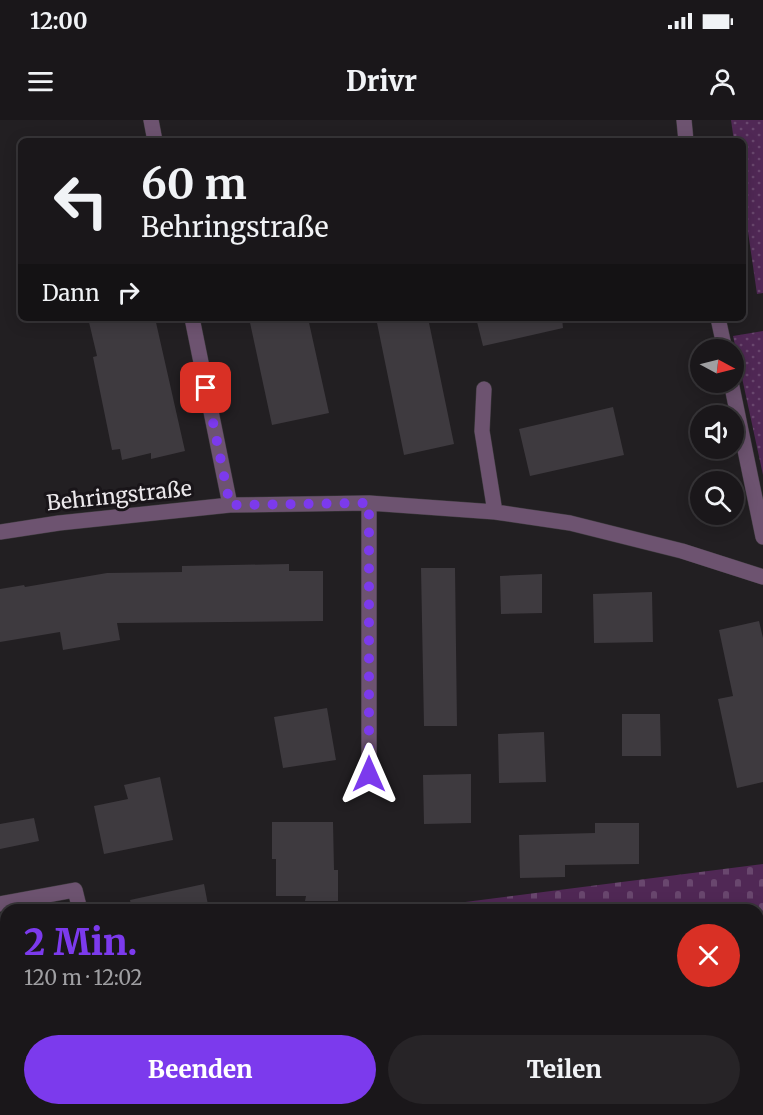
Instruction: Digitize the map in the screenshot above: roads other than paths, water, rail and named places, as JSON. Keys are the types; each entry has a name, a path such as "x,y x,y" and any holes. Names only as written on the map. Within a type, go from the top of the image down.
{"street":[{"path":"151,120 154,138"},
{"path":"684,120 686,138"},
{"path":"193,321 230,505"},
{"path":"719,321 722,339"},
{"path":"484,390 482,430 495,512"},
{"path":"733,393 763,537"},
{"path":"369,503 369,774"},
{"name":"Behringstraße","path":"0,532 59,523 230,505 369,503 495,512 570,523 691,554 763,577"},
{"path":"0,904 75,890 78,904"}]}
